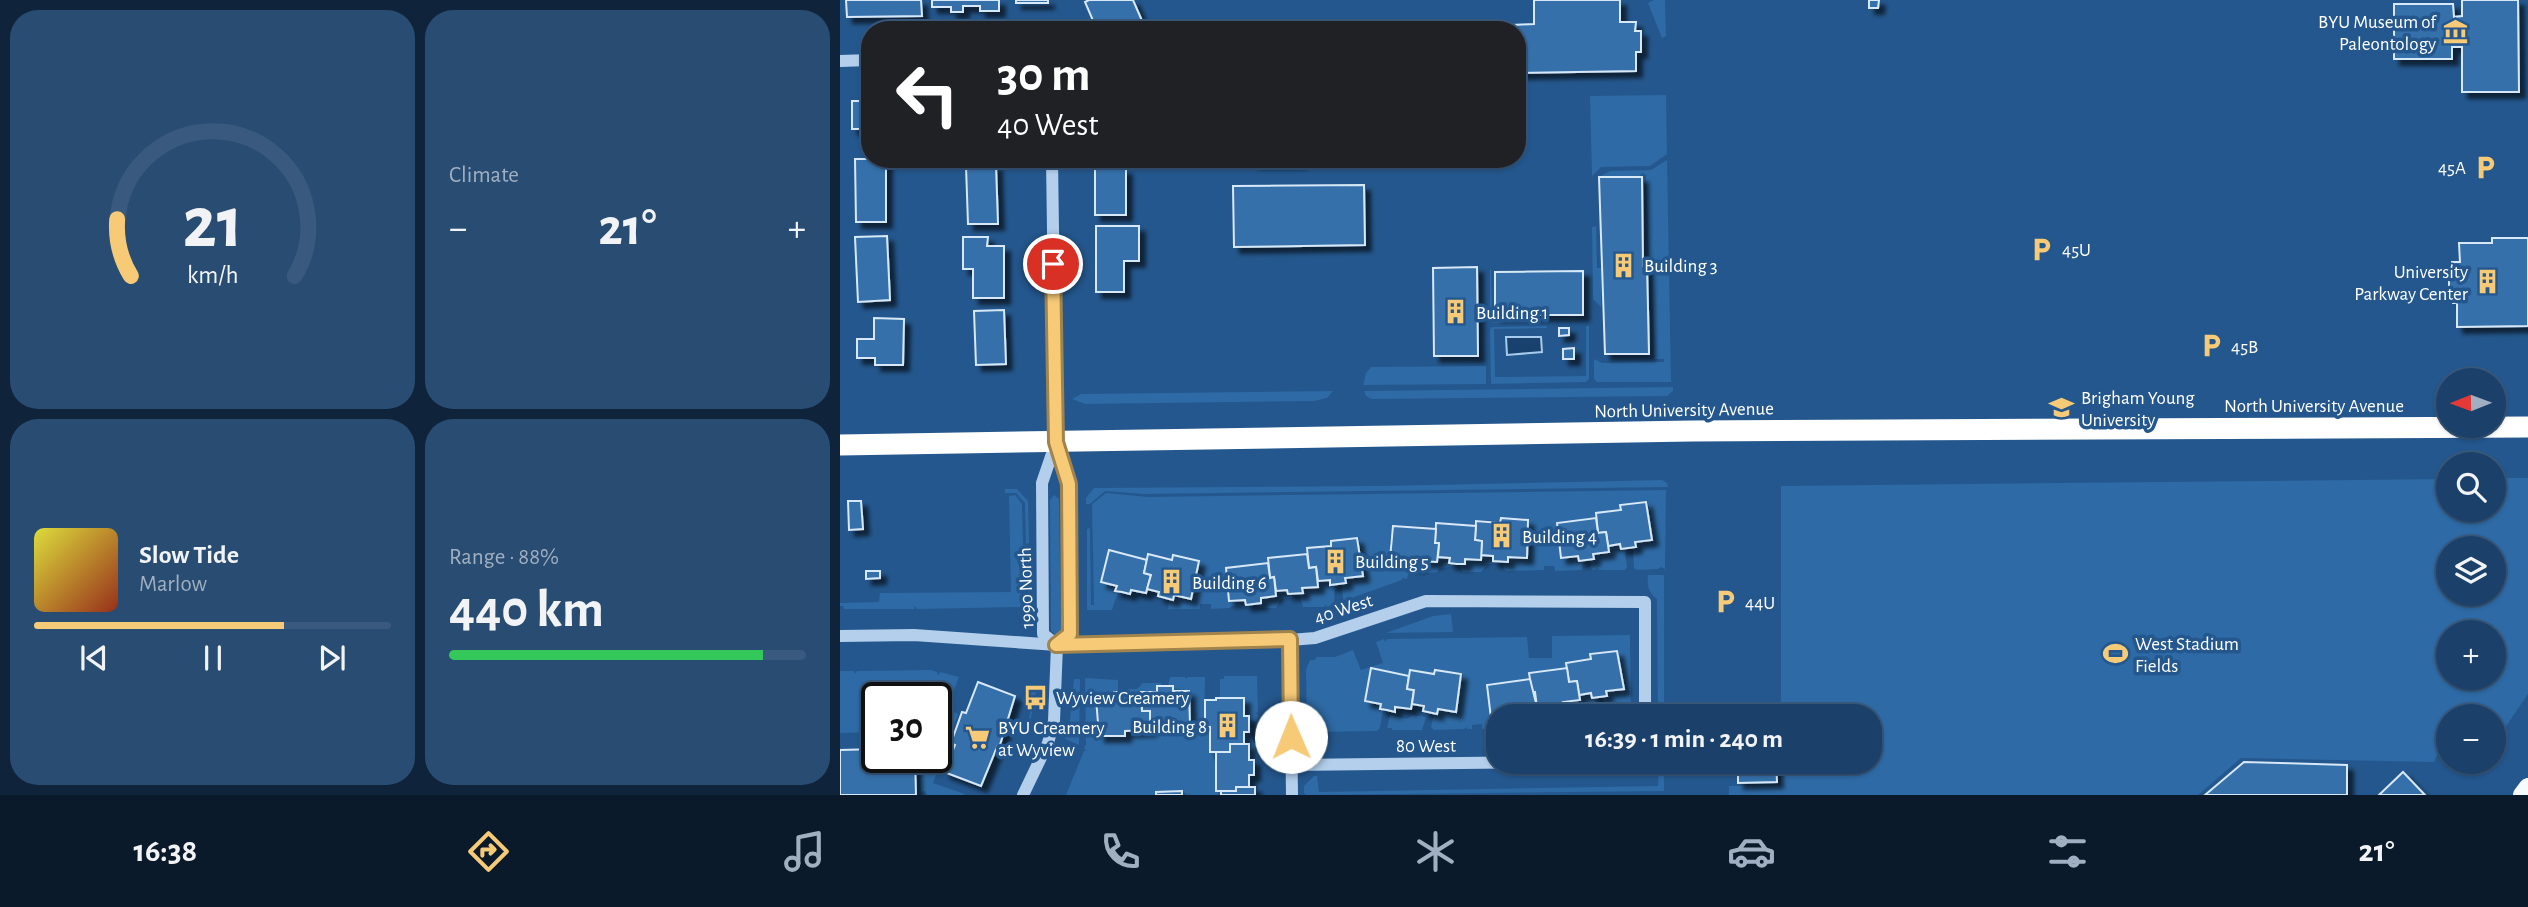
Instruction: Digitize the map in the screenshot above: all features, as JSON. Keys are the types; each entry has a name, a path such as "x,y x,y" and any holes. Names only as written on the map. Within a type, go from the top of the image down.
{"highway":[{"name":"North University Avenue","path":"840,445 1692,431 2528,427"}],"main road":[{"path":"2522,795 2528,787"}],"street":[{"path":"840,61 861,60"},
{"name":"1990 North","path":"1052,168 1056,442 1069,484 1070,634 1056,645 1043,634 1042,484 1056,442"},
{"name":"40 West","path":"840,636 914,635 1056,645 1315,638 1426,601 1646,602 1645,704"},
{"path":"1290,639 1292,795"},
{"path":"1023,795 1048,743 1054,721 1056,645"},
{"name":"80 West","path":"1292,765 1486,763"}],"shaded area":[{"path":"1665,0 1666,36 1662,38 1648,3"},
{"path":"1666,95 1667,154 1650,166 1601,167 1592,176 1590,96"},
{"path":"1667,160 1671,382 1597,382 1594,379 1594,359 1602,363 1664,362 1664,359 1654,359 1652,261 1649,261 1646,175 1642,173 1639,177 1599,177 1610,171 1651,170"},
{"path":"1596,226 1597,268 1601,268 1601,307 1593,299 1592,227"},
{"path":"1491,269 1492,319 1536,319 1536,322 1493,323 1490,320"},
{"path":"1586,326 1589,326 1589,379 1586,382 1491,384 1492,327 1547,328 1494,329 1495,377 1586,376"},
{"path":"1506,337 1541,337 1542,352 1507,355"},
{"path":"1486,366 1486,384 1363,385 1366,373 1371,367"},
{"path":"1673,387 1673,391 1667,396 1371,399 1364,391"},
{"path":"1333,391 1327,398 1314,401 1085,404 1072,399 1081,394"},
{"name":"West Stadium Fields","path":"2506,478 2528,478 2528,694 2506,726 2506,704 2436,704 2434,762 2241,758 2198,795 1729,795 1729,786 1781,785 1781,774 1882,774 1882,704 1781,704 1781,486 2436,479 2436,522 2506,522"},
{"path":"1662,480 1668,487 1143,494 1105,491 1090,504 1086,504 1086,498 1094,488"},
{"path":"1005,489 1017,489 1028,501 1029,543 1026,544 1025,503 1016,493 1005,493"},
{"path":"1666,490 1665,569 1634,568 1633,549 1637,548 1636,543 1653,540 1648,501 1620,505 1620,510 1596,513 1596,518 1557,523 1561,558 1577,556 1578,561 1583,561 1582,570 1555,571 1554,566 1544,566 1544,570 1506,571 1503,562 1508,562 1509,558 1527,558 1529,519 1500,517 1500,521 1475,520 1474,525 1435,522 1434,527 1393,525 1389,545 1391,544 1390,559 1406,561 1406,566 1410,567 1407,579 1402,578 1346,600 1343,599 1342,584 1346,584 1345,579 1363,576 1359,537 1331,541 1330,546 1306,548 1306,553 1267,558 1267,563 1225,567 1229,602 1245,600 1246,605 1250,605 1249,608 1232,606 1211,609 1211,604 1200,604 1200,609 1168,609 1169,600 1173,600 1174,596 1191,600 1200,562 1173,554 1171,559 1148,553 1146,559 1109,549 1100,582 1116,587 1115,591 1118,592 1112,610 1087,610 1087,529 1090,528 1091,605 1094,605 1092,504 1106,493 1148,497"},
{"path":"1015,495 1022,504 1023,545 1028,545 1029,623 1023,622 1022,607 917,609 915,606 914,609 844,609 840,606 840,603 879,602 880,593 1011,592 1009,496"},
{"path":"1054,495 1059,499 1061,630 1056,635 1051,631 1050,500"},
{"path":"1619,545 1620,550 1625,549 1625,570 1591,568 1590,560 1595,559 1594,554 1609,553 1609,546"},
{"path":"1482,556 1493,557 1492,561 1497,561 1497,564 1488,564 1481,572 1463,572 1460,568 1460,564 1465,565 1466,560 1481,560"},
{"path":"1438,558 1449,559 1453,566 1438,569 1438,572 1418,574 1418,567 1422,567 1422,562 1437,563"},
{"path":"1648,575 1664,575 1664,704 1658,704 1657,599 1648,582"},
{"path":"1329,580 1330,586 1335,585 1334,604 1326,607 1326,604 1324,607 1303,607 1299,594 1304,594 1303,589 1319,587 1319,582"},
{"path":"1287,590 1292,598 1281,599 1276,608 1258,606 1262,603 1261,598 1276,597 1276,592"},
{"path":"1451,614 1453,632 1386,633 1433,616"},
{"path":"1630,635 1631,704 1604,704 1606,692 1624,689 1618,650 1590,654 1591,659 1566,662 1566,668 1528,673 1528,679 1487,684 1489,704 1486,704 1486,729 1482,729 1482,724 1472,725 1472,729 1467,727 1434,730 1431,727 1434,714 1438,715 1439,710 1456,712 1463,674 1436,669 1434,674 1410,669 1409,675 1371,668 1364,701 1380,704 1379,709 1383,710 1377,731 1310,732 1307,729 1306,670 1310,660 1315,660 1316,657 1335,657 1353,650 1361,670 1383,663 1376,642 1384,639 1385,642 1387,639 1527,637 1529,658 1552,658 1552,636"},
{"path":"931,670 939,675 940,672 959,677 952,695 952,682 861,682 861,732 840,733 840,671 854,671 855,674 857,671"},
{"path":"1224,676 1257,676 1256,721 1244,716 1244,697 1220,697 1220,679 1224,679"},
{"path":"1170,677 1205,677 1204,727 1210,728 1210,752 1215,753 1215,791 1221,792 1221,795 1185,795 1184,791 1156,792 1155,795 1066,795 1084,751 1087,750 1084,749 1085,678 1118,680 1118,692 1114,692 1113,697 1096,698 1097,737 1125,737 1126,732 1150,732 1151,726 1190,725 1189,691 1173,691 1173,686 1168,686"},
{"path":"1074,679 1080,679 1079,745 1065,739"},
{"path":"1143,683 1161,683 1161,686 1157,686 1157,691 1141,692 1141,697 1130,697 1130,692 1126,692 1126,689 1137,689"},
{"path":"1026,690 1036,692 1029,728 1032,704 1022,701"},
{"path":"1590,694 1591,698 1595,698 1596,704 1564,704 1580,701 1580,695"},
{"path":"952,711 958,714 952,731"},
{"path":"1390,715 1407,719 1413,715 1426,717 1422,730 1392,730 1387,728"},
{"path":"1250,728 1253,742 1258,745 1257,764 1254,764 1254,759 1250,759 1250,743 1244,743 1244,732 1249,732"},
{"path":"920,773 937,773 933,783 965,794 927,795 925,791 921,792"},
{"path":"1658,774 1664,774 1664,791 1304,793 1304,786 1314,776 1317,776 1319,792 1658,786"}],"building":[{"path":"846,0 921,0 922,16 847,17"},
{"path":"932,0 999,0 999,11 980,11 980,6 963,6 963,12 951,12 951,7 932,7"},
{"path":"1016,0 1048,0 1048,3 1016,3"},
{"path":"1133,0 1142,21 1093,21 1085,2"},
{"path":"1534,0 1620,0 1620,22 1636,22 1635,31 1641,31 1641,52 1636,52 1636,71 1526,73 1526,24 1534,24"},
{"path":"1869,0 1879,0 1878,8 1869,8"},
{"name":"BYU Museum of Paleontology","path":"2462,0 2518,0 2519,92 2462,92 2462,47 2452,47 2452,59 2394,59 2394,4 2453,4 2454,17 2462,16"},
{"path":"852,101 861,101 861,129 852,129"},
{"path":"855,159 861,159 861,168 886,168 886,222 856,222"},
{"path":"966,168 996,168 998,224 968,224"},
{"path":"1095,169 1126,169 1126,215 1095,215"},
{"name":"Building 3","path":"1599,177 1642,177 1643,266 1647,265 1649,354 1605,354"},
{"path":"1364,185 1365,245 1234,247 1233,186"},
{"path":"1096,226 1139,226 1139,261 1124,261 1124,292 1096,292"},
{"path":"887,236 890,300 858,302 855,237"},
{"path":"963,237 988,237 987,246 1004,246 1004,298 973,298 973,269 963,269"},
{"name":"University Parkway Center","path":"2492,238 2528,238 2528,326 2457,327 2457,303 2453,303 2453,292 2449,292 2449,272 2452,272 2452,262 2460,262 2459,243 2492,243"},
{"name":"Building 1","path":"1477,267 1478,356 1434,356 1433,268"},
{"path":"1583,271 1583,315 1495,315 1495,272"},
{"path":"1004,310 1006,364 976,365 974,311"},
{"path":"874,318 904,319 903,365 875,365 875,358 857,358 857,339 874,339"},
{"path":"1559,328 1569,328 1569,335 1559,336"},
{"path":"1574,348 1574,359 1563,359 1563,349"},
{"path":"848,501 861,501 863,529 849,530"},
{"path":"1646,502 1652,540 1635,542 1636,547 1621,549 1620,544 1608,546 1606,532 1598,533 1596,513 1621,510 1620,505"},
{"name":"Building 4","path":"1501,518 1528,520 1527,558 1508,557 1508,562 1493,561 1493,556 1481,555 1482,541 1475,540 1476,521 1500,523"},
{"path":"1596,518 1598,533 1606,532 1609,552 1593,554 1594,559 1579,561 1578,556 1561,558 1557,523"},
{"name":"Building 4","path":"1436,523 1476,526 1475,540 1482,541 1481,560 1465,559 1465,564 1457,564 1449,563 1450,558 1438,557 1439,543 1435,543"},
{"path":"1393,526 1436,529 1435,543 1439,543 1437,562 1421,561 1421,566 1406,565 1407,561 1390,559"},
{"name":"Building 5","path":"1357,538 1363,576 1345,578 1346,583 1330,585 1330,580 1318,581 1316,567 1309,568 1307,548 1331,546 1331,541"},
{"name":"Building 6","path":"1109,550 1147,560 1144,573 1151,575 1146,593 1115,591 1117,586 1101,582"},
{"name":"Building 6","path":"1148,554 1172,560 1173,555 1199,561 1191,599 1174,595 1173,600 1158,596 1159,592 1147,589 1151,575 1144,573"},
{"name":"Building 5","path":"1307,554 1309,568 1316,567 1318,587 1302,588 1303,593 1288,594 1287,590 1276,591 1274,577 1270,578 1268,558"},
{"path":"1268,563 1270,578 1274,577 1276,596 1261,598 1261,603 1246,605 1245,600 1229,601 1226,568"},
{"path":"866,571 880,571 880,578 866,579"},
{"path":"1617,651 1624,689 1606,691 1607,696 1592,698 1591,693 1579,695 1577,681 1569,682 1566,663 1591,659 1590,654"},
{"path":"1371,668 1409,676 1407,689 1414,690 1411,709 1395,707 1395,712 1380,709 1381,704 1365,701"},
{"path":"1567,668 1569,682 1577,681 1580,700 1563,704 1537,704 1529,673"},
{"path":"1410,670 1434,674 1435,670 1461,674 1456,712 1438,709 1437,714 1423,711 1424,706 1412,704 1414,690 1407,689"},
{"path":"1530,679 1536,704 1489,704 1487,685"},
{"name":"BYU Creamery at Wyview","path":"978,682 1015,696 999,748 997,747 981,786 947,773 952,773 952,752 955,745 952,740 962,712 966,713"},
{"path":"1157,686 1173,686 1173,691 1189,691 1190,725 1150,725 1150,711 1142,711 1141,692 1157,692"},
{"path":"1114,692 1130,692 1130,698 1141,698 1142,711 1150,711 1150,730 1125,731 1125,736 1099,736 1096,698 1114,698"},
{"name":"Building 8","path":"1244,698 1244,716 1249,716 1249,732 1244,732 1244,744 1230,744 1230,752 1210,752 1210,727 1205,727 1205,700"},
{"name":"Building 8","path":"1230,744 1249,744 1249,760 1254,760 1254,775 1249,775 1249,787 1236,787 1236,791 1216,791 1216,752 1230,752"},
{"path":"861,749 861,773 915,773 916,795 840,795 840,750"},
{"path":"2244,762 2347,765 2347,795 2205,795"},
{"path":"2403,772 2425,795 2379,795"},
{"path":"1738,774 1777,774 1777,782 1738,783"},
{"name":"Building 8","path":"1236,787 1255,787 1255,795 1221,795 1221,791 1236,791"},
{"path":"1182,791 1182,795 1156,795 1156,792"}],"place":[{"name":"BYU Museum of Paleontology","path":"2456,32"},
{"name":"45A","path":"2486,167"},
{"name":"45U","path":"2042,249"},
{"name":"Building 3","path":"1624,265"},
{"name":"University Parkway Center","path":"2488,282"},
{"name":"Building 1","path":"1456,312"},
{"name":"45B","path":"2211,346"},
{"name":"Brigham Young University","path":"2061,408"},
{"name":"Building 4","path":"1502,536"},
{"name":"Building 5","path":"1335,561"},
{"name":"Building 6","path":"1172,582"},
{"name":"44U","path":"1725,602"},
{"name":"West Stadium Fields","path":"2115,654"},
{"name":"Wyview Creamery","path":"1036,697"},
{"name":"Building 8","path":"1227,726"},
{"name":"BYU Creamery at Wyview","path":"978,738"}],"route":[{"path":"1053,264 1056,442 1069,484 1070,634 1056,645 1290,639 1291,737"}]}
